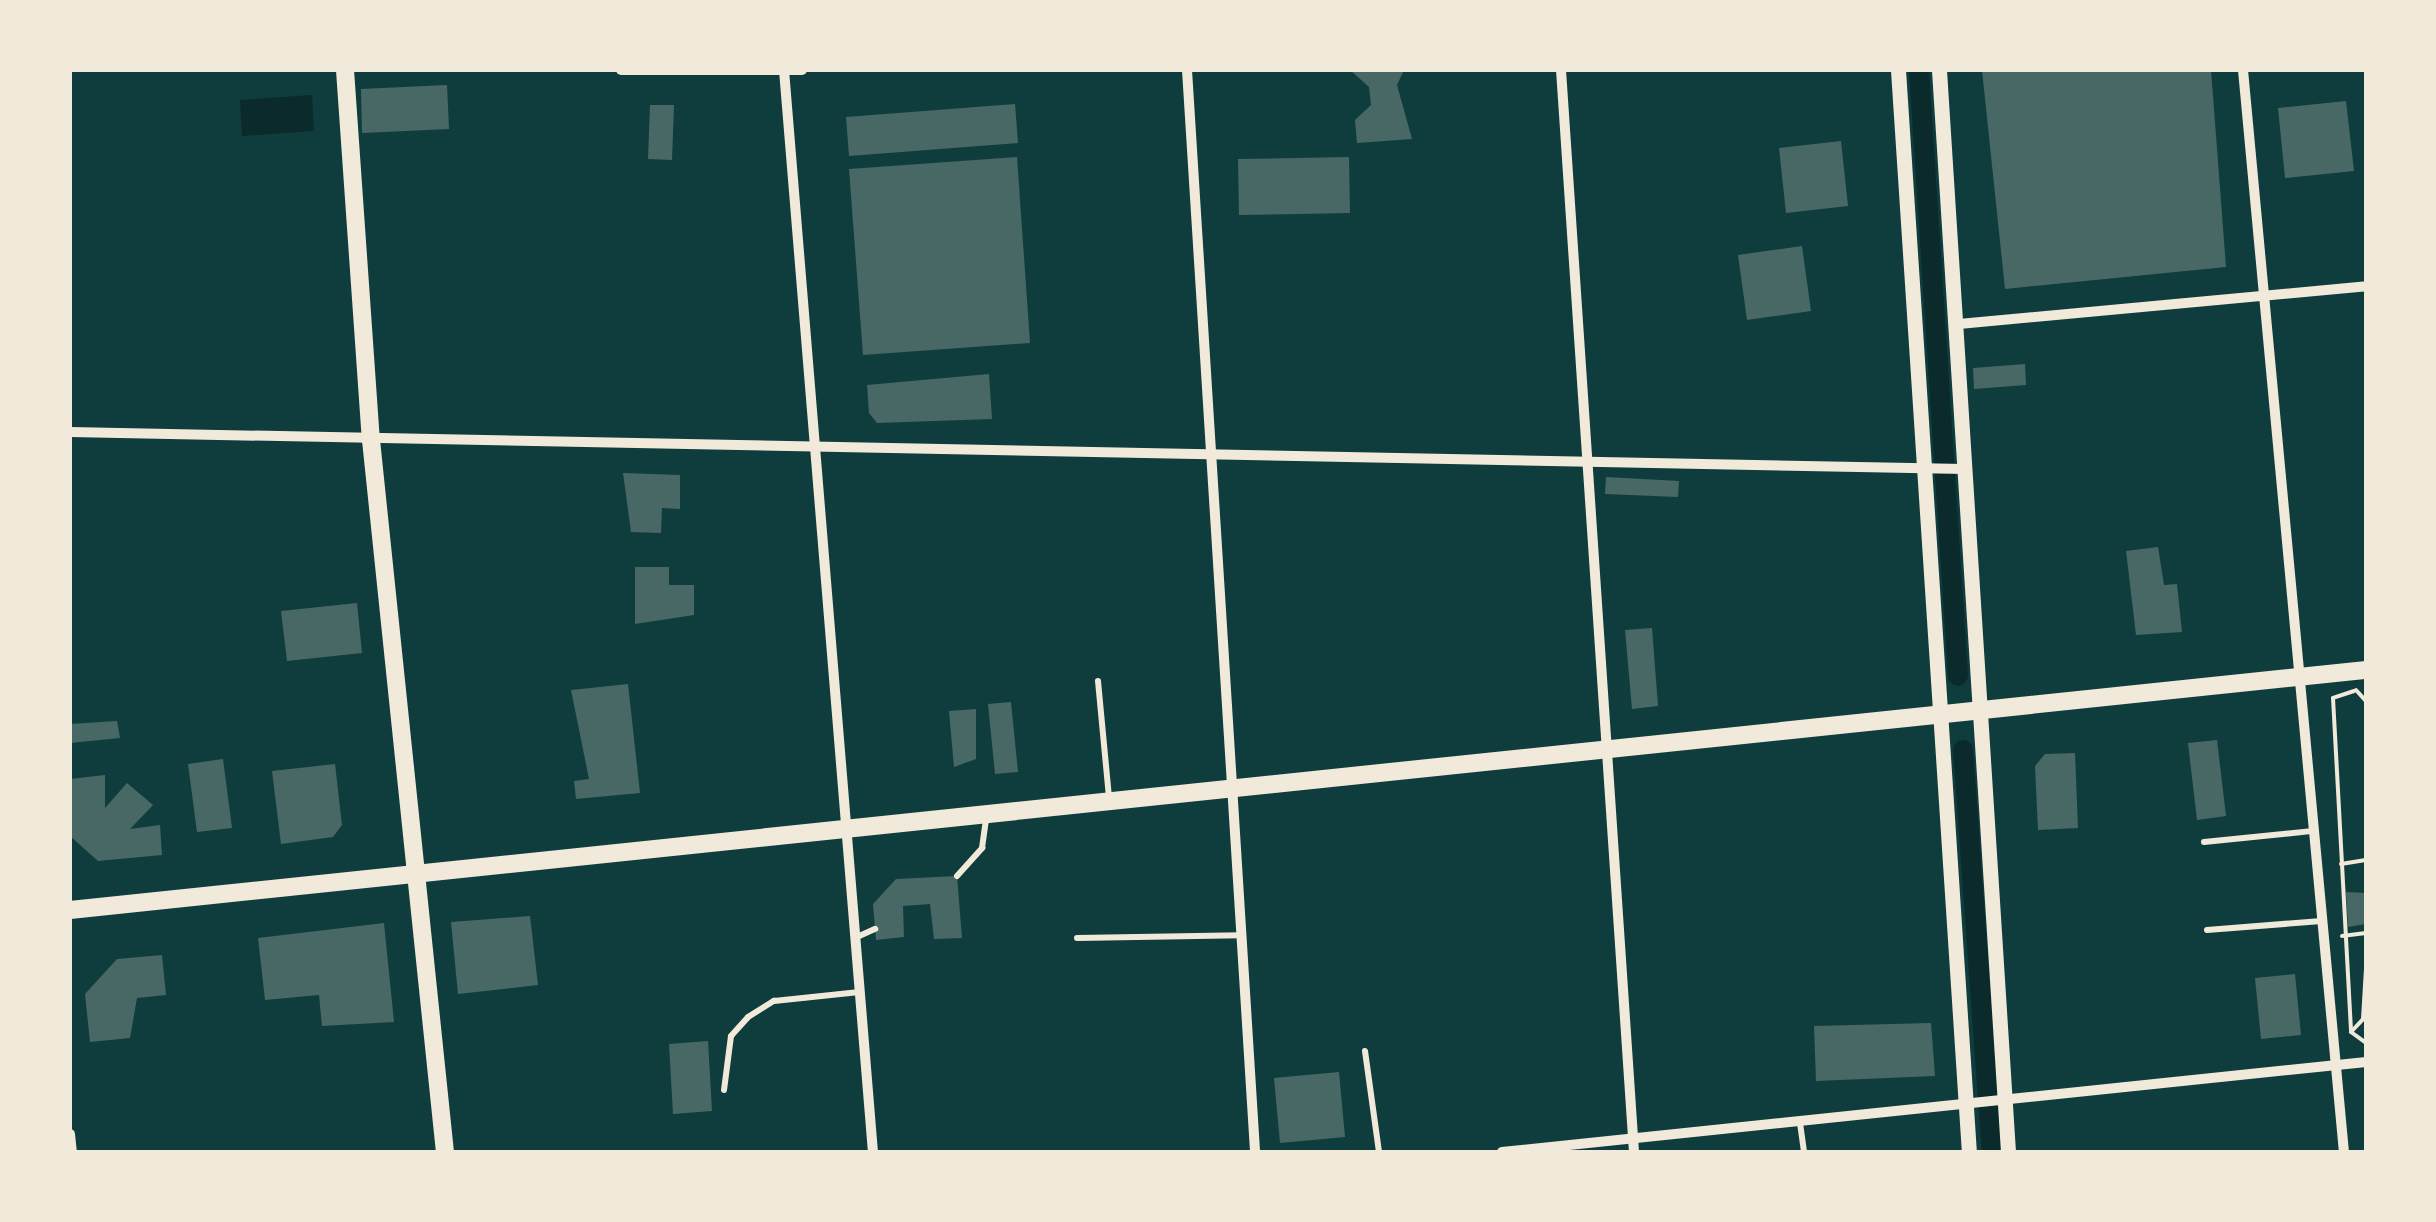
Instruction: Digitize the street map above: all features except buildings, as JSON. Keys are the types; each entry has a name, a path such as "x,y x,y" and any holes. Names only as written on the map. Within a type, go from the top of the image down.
{"main road":[{"path":"345,70 372,440 445,1152"},
{"path":"70,910 1232,786 1984,716 2366,670"}],"street":[{"path":"621,70 802,70"},
{"path":"1186,70 1206,454 1255,1152"},
{"path":"1562,70 1633,1147"},
{"path":"1898,70 1933,471 1970,1152"},
{"path":"1939,70 1960,324 1958,469 1984,716 1999,1101 2008,1152"},
{"path":"2243,70 2344,1152"},
{"path":"784,71 873,1152"},
{"path":"1960,324 2366,286"},
{"path":"70,432 1958,469"},
{"path":"1502,1152 1633,1147 1970,1104 2366,1062"},
{"path":"70,1134 72,1152"}],"lane":[{"path":"1098,681 1110,799"},
{"path":"956,876 982,848 986,812"},
{"path":"2204,842 2314,830"},
{"path":"2207,930 2324,921"},
{"path":"857,937 875,929"},
{"path":"1077,938 1240,934"},
{"path":"724,1090 731,1036 748,1017 774,1001 861,992"},
{"path":"1365,1051 1379,1152"},
{"path":"1800,1124 1804,1152"}],"path":[{"path":"2356,690 2366,700"},
{"path":"2366,690 2333,698 2342,936 2351,1032 2366,1043"},
{"path":"2339,864 2366,860"},
{"path":"2342,936 2366,933"},
{"path":"2351,1032 2364,1019 2366,969"}],"water":[{"path":"312,95 314,131 242,136 240,100"}],"waterway":[{"path":"1919,70 1958,676"},
{"path":"1963,750 1992,1152"}]}
